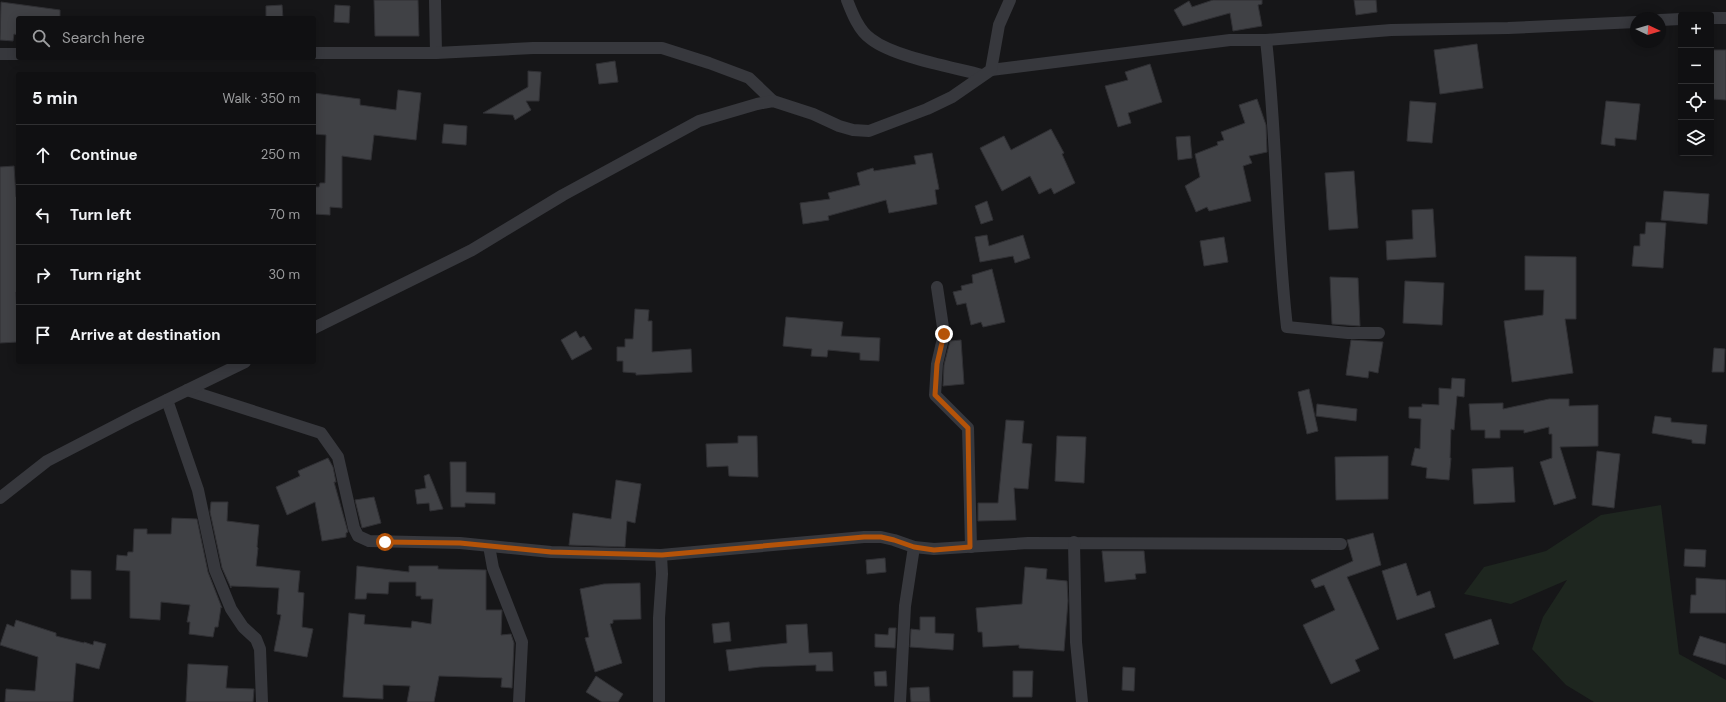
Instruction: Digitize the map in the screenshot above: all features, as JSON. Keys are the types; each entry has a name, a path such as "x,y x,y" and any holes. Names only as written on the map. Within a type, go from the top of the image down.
{"street":[{"path":"435,0 436,53"},
{"path":"847,0 855,18 870,39 895,51 986,72 1230,40 1266,40 1391,30 1508,28 1630,22"},
{"path":"316,53 436,53 533,48 662,48 710,62 749,78 773,101 813,114 838,126 853,130 869,130 927,109 952,97 986,72 999,25 1010,0"},
{"path":"1714,18 1726,18"},
{"path":"1666,20 1678,19"},
{"path":"1266,40 1272,106 1277,220 1287,327 1379,333"},
{"path":"0,54 16,54"},
{"path":"316,327 472,250 563,195 699,121 757,104 773,101"},
{"path":"937,287 944,334 937,364 935,395 968,428 970,547"},
{"path":"0,498 47,461 241,364"},
{"path":"187,390 321,433 338,457 354,528 358,536 369,542 460,543 551,552 662,555 864,537 894,540 914,547 934,550 1028,543 1074,542 1281,545 1341,544"},
{"path":"167,400 198,490 215,570 231,609 243,628 256,639 260,649 262,702"},
{"path":"1074,542 1076,642 1082,702"},
{"path":"489,546 493,568 522,642 519,702"},
{"path":"900,702 905,606 914,547"},
{"path":"660,702 659,618 662,555"}],"shaded area":[{"path":"1661,505 1679,654 1726,680 1726,702 1594,702 1566,685 1532,649 1543,617 1567,580 1511,604 1464,594 1484,567 1546,551 1601,515"}],"building":[{"path":"374,0 418,0 419,36 375,36"},
{"path":"1213,0 1262,0 1262,4 1258,5 1262,26 1233,31 1230,13 1183,26 1174,10 1189,1 1192,7"},
{"path":"1354,0 1376,0 1377,12 1356,15"},
{"path":"1,2 60,10 60,16 16,16 16,34 14,34 13,41 0,40"},
{"path":"282,5 283,16 266,16 266,6"},
{"path":"335,5 350,6 349,23 334,22"},
{"path":"1477,44 1483,88 1440,94 1434,50"},
{"path":"1714,50 1726,50 1726,100 1714,99"},
{"path":"615,61 618,82 599,84 596,64"},
{"path":"1150,64 1162,102 1128,113 1131,123 1118,127 1105,86 1128,80 1125,72"},
{"path":"528,71 541,72 539,101 526,101 531,110 515,120 513,115 483,113 528,87"},
{"path":"398,90 421,93 416,140 374,135 371,160 342,156 342,208 330,207 330,215 316,214 316,187 319,187 320,183 325,183 326,135 316,134 316,93 360,99 360,105 396,110"},
{"path":"1257,99 1266,125 1267,152 1249,156 1252,163 1243,166 1251,201 1209,211 1207,207 1196,212 1185,186 1200,177 1195,154 1218,145 1217,142 1224,140 1221,132 1245,123 1239,105"},
{"path":"1410,101 1436,103 1432,143 1407,141"},
{"path":"1606,101 1640,104 1636,140 1615,138 1615,146 1601,144"},
{"path":"444,124 467,126 466,145 442,143"},
{"path":"1051,129 1064,153 1062,154 1075,183 1054,194 1051,188 1039,194 1030,176 1002,191 980,148 1004,136 1011,150"},
{"path":"1190,136 1192,158 1178,160 1176,137"},
{"path":"932,153 939,189 935,190 937,204 889,213 886,200 828,216 829,220 803,224 800,203 830,199 828,193 860,185 857,173 873,168 874,171 916,164 914,156"},
{"path":"14,166 16,197 16,342 0,343 0,167"},
{"path":"1354,171 1358,228 1329,230 1325,173"},
{"path":"1664,191 1709,194 1707,224 1661,220"},
{"path":"987,201 993,220 981,224 975,206"},
{"path":"1433,209 1436,257 1387,260 1386,241 1413,239 1412,210"},
{"path":"1646,222 1666,223 1663,268 1632,266 1634,246 1640,246 1640,234 1645,234"},
{"path":"987,235 989,246 1023,235 1030,258 1015,263 1013,256 980,262 975,237"},
{"path":"1224,237 1228,262 1204,266 1200,241"},
{"path":"1525,256 1576,257 1576,319 1565,319 1573,373 1512,382 1504,321 1543,315 1544,290 1525,290"},
{"path":"992,269 1005,322 983,327 981,322 971,325 966,303 957,305 953,292 962,290 961,286 973,283 972,275"},
{"path":"1330,277 1358,278 1360,326 1332,324"},
{"path":"1405,281 1444,283 1442,325 1403,323"},
{"path":"635,309 649,310 648,321 652,321 652,352 691,349 692,372 636,375 636,373 623,372 623,361 617,361 617,347 625,347 625,339 633,339"},
{"path":"786,317 843,322 841,336 880,338 879,361 860,360 860,353 828,350 827,357 811,356 812,349 783,346"},
{"path":"576,331 580,338 584,336 592,349 572,360 561,340"},
{"path":"961,340 964,384 943,386 944,365 950,341"},
{"path":"1351,340 1383,342 1378,373 1369,371 1368,378 1346,375"},
{"path":"1714,348 1725,349 1724,372 1712,372"},
{"path":"1452,378 1465,379 1464,397 1457,396 1454,430 1451,429 1449,480 1426,478 1427,468 1411,465 1415,448 1420,449 1421,419 1409,418 1409,407 1422,407 1422,404 1439,405 1439,388 1451,389"},
{"path":"1309,389 1318,431 1307,434 1298,392"},
{"path":"1549,399 1569,399 1569,406 1598,405 1598,446 1560,447 1576,498 1554,505 1540,462 1552,458 1552,434 1549,434 1549,427 1524,433 1524,430 1500,430 1500,438 1485,438 1485,430 1471,430 1469,404 1503,403 1503,409"},
{"path":"1317,404 1357,409 1356,421 1316,416"},
{"path":"1655,416 1671,418 1671,422 1707,425 1705,444 1692,443 1692,440 1652,433"},
{"path":"1006,420 1024,421 1022,443 1032,444 1028,489 1014,488 1016,520 978,521 978,503 998,503"},
{"path":"738,436 757,436 758,477 729,476 728,466 707,467 706,444 738,443"},
{"path":"1057,436 1086,437 1084,483 1055,481"},
{"path":"1597,451 1620,454 1614,508 1592,505"},
{"path":"1388,456 1388,499 1336,500 1335,457"},
{"path":"328,458 333,467 336,482 334,482 348,532 346,533 346,537 322,541 315,502 287,515 276,487 300,476 298,471"},
{"path":"450,462 466,462 466,492 495,493 495,504 465,503 465,507 451,507"},
{"path":"1513,467 1515,502 1474,504 1472,469"},
{"path":"429,474 443,509 430,511 429,503 417,504 415,490 426,488 424,476"},
{"path":"616,480 641,484 635,523 627,521 625,547 569,545 573,513 611,519"},
{"path":"374,497 381,523 362,528 355,500"},
{"path":"211,502 228,502 227,521 259,525 256,566 300,571 298,592 304,593 302,627 313,629 307,657 274,651 281,615 277,614 279,588 231,586 231,588 222,568 210,512"},
{"path":"172,518 197,519 208,572 222,608 221,607 218,627 215,627 213,637 189,634 190,622 187,622 190,605 161,602 160,620 130,618 130,571 116,570 117,555 127,556 128,552 133,552 134,529 147,529 147,534 171,534"},
{"path":"1373,533 1381,565 1347,577 1379,649 1355,660 1360,671 1331,684 1303,625 1335,610 1324,585 1315,588 1311,580 1353,561 1347,540"},
{"path":"1685,549 1706,550 1705,567 1684,566"},
{"path":"1102,551 1144,551 1146,573 1135,574 1136,579 1105,582"},
{"path":"885,558 886,572 867,574 866,560"},
{"path":"1406,563 1417,596 1430,591 1435,607 1397,620 1382,571"},
{"path":"357,566 409,572 409,566 438,566 438,569 486,570 486,610 502,610 501,635 511,634 514,643 512,688 501,687 502,678 439,676 434,702 407,702 410,686 383,685 383,699 343,697 349,613 365,615 364,624 411,628 412,621 431,624 433,599 421,599 421,596 416,596 416,582 389,582 388,594 367,593 366,599 355,599"},
{"path":"1025,567 1047,569 1046,579 1067,581 1068,601 1064,651 1019,648 1019,645 983,647 982,632 978,632 976,608 1022,604"},
{"path":"71,570 91,571 91,599 71,599"},
{"path":"1696,578 1726,580 1726,613 1690,613 1691,595 1696,595"},
{"path":"640,583 641,619 613,620 613,623 610,624 622,663 595,672 585,638 589,637 580,589 604,584"},
{"path":"920,617 935,617 935,633 954,634 953,650 910,647 911,629 920,630"},
{"path":"1491,619 1499,644 1454,659 1445,634"},
{"path":"16,620 56,633 56,636 93,645 94,641 106,644 99,669 76,663 73,702 5,702 6,689 35,691 38,657 0,645 7,624 14,627"},
{"path":"729,622 731,641 714,643 712,624"},
{"path":"807,624 809,653 832,652 833,671 816,671 816,665 760,667 729,671 726,650 787,643 786,625"},
{"path":"889,628 896,628 895,648 875,647 875,634 888,635"},
{"path":"1700,636 1726,644 1726,665 1693,655"},
{"path":"188,664 228,666 226,688 254,689 253,702 186,702"},
{"path":"1123,667 1135,668 1134,691 1122,690"},
{"path":"886,671 887,686 875,686 874,672"},
{"path":"1013,671 1033,671 1032,697 1013,697"},
{"path":"596,676 623,694 618,702 602,702 586,692"},
{"path":"929,687 930,702 911,702 910,688"}],"route":[{"path":"385,542 460,543 551,552 605,555 662,555 864,537 881,537 914,547 934,550 970,547 968,428 935,395 937,364 944,334"}]}
